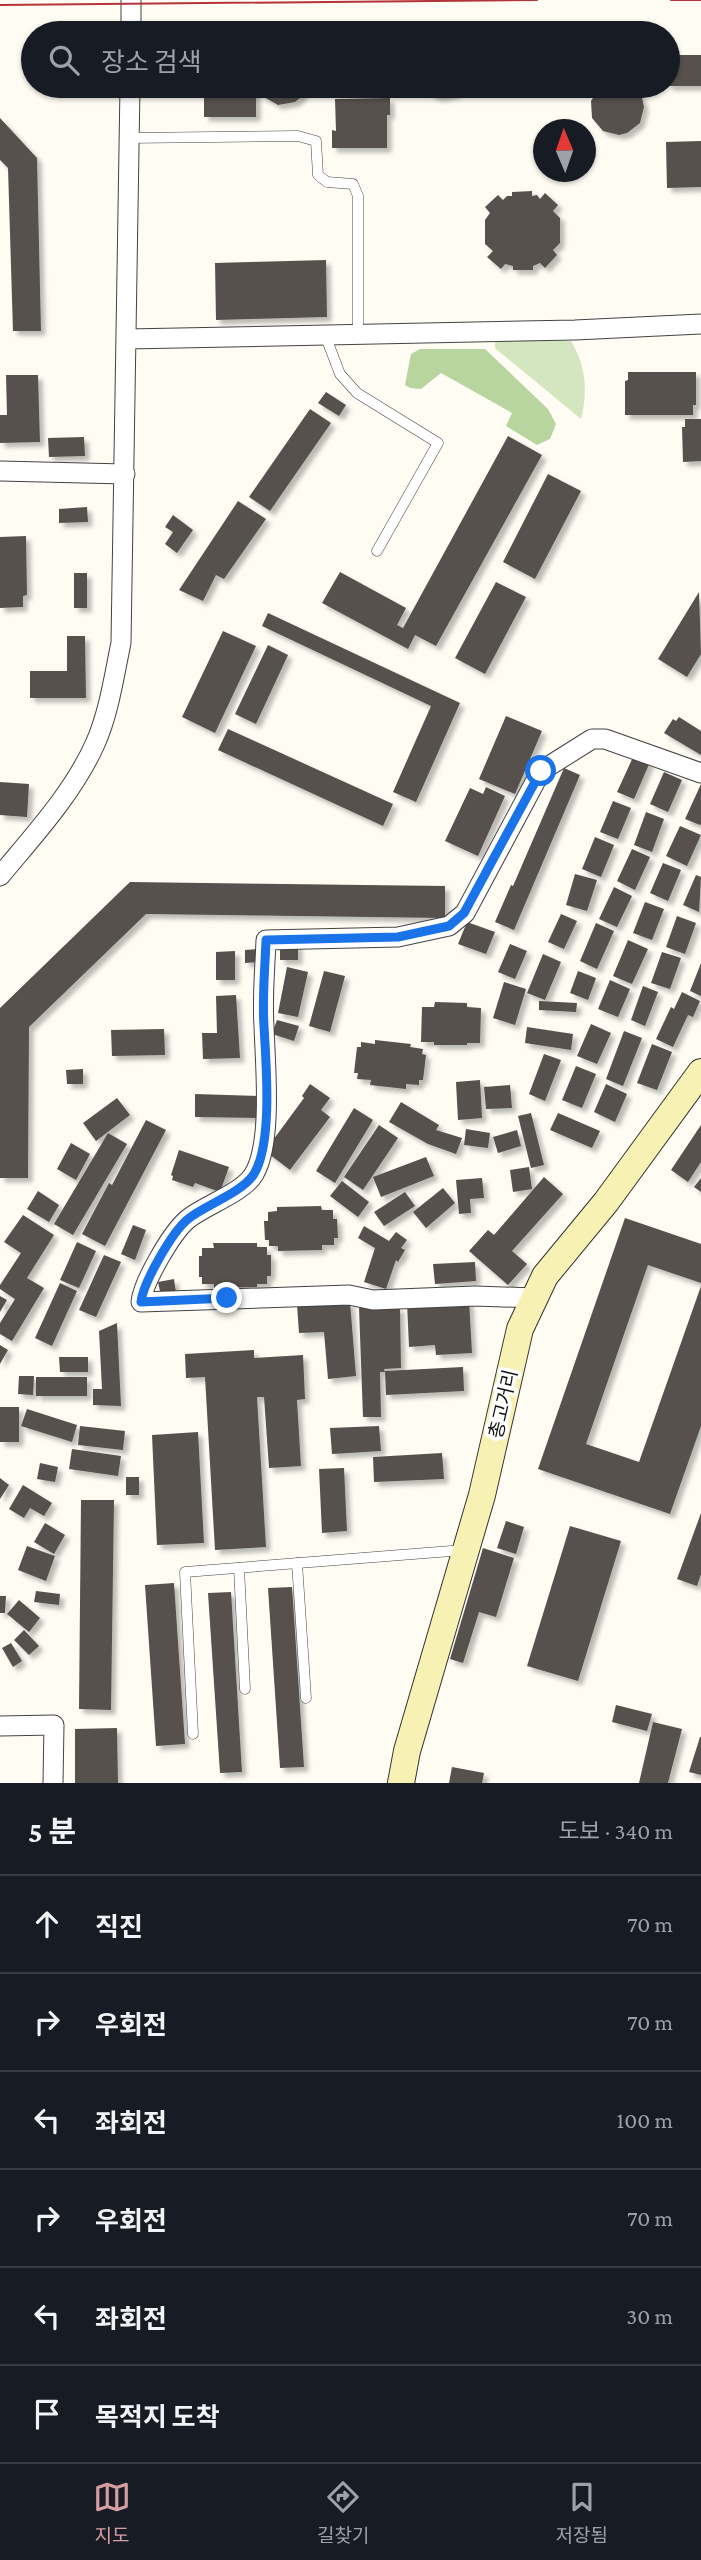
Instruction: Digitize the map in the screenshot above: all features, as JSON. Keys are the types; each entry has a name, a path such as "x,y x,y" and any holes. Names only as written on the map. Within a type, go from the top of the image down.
{"street":[{"path":"131,0 131,21"},
{"path":"0,876 63,798 96,743 121,643 130,98"},
{"path":"127,339 575,330 701,324"},
{"path":"0,471 125,474"},
{"path":"534,1298 475,1296 373,1300 349,1295 141,1302 142,1290 186,1220 240,1187 254,1175 265,1128 266,940 398,937 449,926 464,913 541,771 592,739 605,739 701,773"},
{"name":"총고거리","path":"401,1783 407,1751 482,1495 520,1329 545,1276 606,1202 701,1072"},
{"path":"0,1726 54,1725 53,1783"}],"lane":[{"path":"129,138 298,136 316,141 318,175 327,182 354,184 358,197 358,334"},
{"path":"325,335 341,374 358,393 438,443 377,551"},
{"path":"193,1734 185,1572 464,1550"},
{"path":"297,1563 306,1698"},
{"path":"239,1568 245,1689"}],"green space":[{"path":"495,340 571,341 583,369 584,399 581,419 495,348"},
{"path":"420,349 485,349 548,409 556,424 550,439 537,445 506,426 512,413 441,373 421,389 405,385 411,354"}],"building":[{"path":"680,55 701,55 701,86 680,86"},
{"path":"204,98 256,98 256,117 204,117"},
{"path":"266,98 300,98 295,102 278,105"},
{"path":"390,98 387,148 332,148 332,130 336,131 335,99"},
{"path":"593,98 642,98 644,107 640,123 627,133 619,135 603,131 596,119 592,118"},
{"path":"0,118 37,158 41,331 13,331 8,168 0,160"},
{"path":"701,141 701,187 667,188 666,142"},
{"path":"532,191 532,196 537,195 540,199 545,193 558,205 553,211 560,218 560,243 553,250 557,255 545,268 540,263 533,266 533,270 513,270 513,266 505,264 501,269 487,257 493,251 485,244 485,220 490,213 485,207 498,195 503,200 512,196 512,192"},
{"path":"326,260 327,317 216,320 215,263"},
{"path":"628,372 696,372 696,405 693,405 693,415 625,415 625,381 628,380"},
{"path":"6,375 38,375 40,442 0,443 0,415 7,415"},
{"path":"326,392 346,405 339,416 318,403"},
{"path":"310,409 331,423 270,511 249,497"},
{"path":"685,419 701,419 701,461 683,462 682,427 685,427"},
{"path":"508,436 542,455 436,646 415,635 408,649 322,603 340,572 406,608 397,625 403,628"},
{"path":"84,437 85,456 49,457 48,438"},
{"path":"548,474 581,491 535,579 503,562"},
{"path":"238,501 266,519 224,579 216,575 203,601 179,590"},
{"path":"87,507 88,522 59,523 59,509"},
{"path":"173,515 193,530 177,553 165,544 173,532 165,527"},
{"path":"26,536 27,595 23,596 23,607 0,608 0,537"},
{"path":"74,573 87,573 87,608 74,608"},
{"path":"496,582 526,597 485,674 455,658"},
{"path":"699,592 701,654 687,677 658,659"},
{"path":"268,613 460,703 416,802 393,792 431,706 262,626"},
{"path":"223,631 256,646 215,733 182,717"},
{"path":"67,636 85,636 86,698 30,698 30,671 67,671"},
{"path":"268,645 288,655 256,724 235,714"},
{"path":"506,716 542,731 515,794 479,779"},
{"path":"679,717 701,731 701,755 664,733 673,719 676,721"},
{"path":"228,729 393,804 383,826 218,750"},
{"path":"634,755 650,762 634,799 617,792"},
{"path":"564,768 580,775 514,930 495,922"},
{"path":"664,772 682,780 668,812 650,804"},
{"path":"0,782 29,784 27,817 0,815"},
{"path":"701,784 701,824 700,825 685,819"},
{"path":"486,787 505,796 478,856 445,841 470,788 483,794"},
{"path":"613,801 631,808 618,839 600,832"},
{"path":"646,812 664,819 652,852 634,845"},
{"path":"680,826 701,835 687,866 666,856"},
{"path":"595,837 614,845 601,877 582,869"},
{"path":"632,849 650,857 635,890 617,881"},
{"path":"663,863 681,870 668,901 650,893"},
{"path":"575,874 597,880 587,911 566,905"},
{"path":"696,875 701,877 699,912 683,905"},
{"path":"130,882 445,886 445,918 146,914 29,1027 28,1178 0,1178 0,1008"},
{"path":"614,887 632,896 617,927 599,919"},
{"path":"645,902 664,909 652,940 633,933"},
{"path":"561,914 577,921 564,949 548,942"},
{"path":"677,916 696,923 685,954 666,947"},
{"path":"467,922 495,932 486,954 458,944"},
{"path":"596,923 614,931 597,969 580,961"},
{"path":"628,940 648,949 632,984 613,976"},
{"path":"298,944 298,960 280,960 280,945"},
{"path":"510,944 527,951 515,979 498,972"},
{"path":"258,949 258,962 245,963 245,950"},
{"path":"235,951 235,980 216,980 216,952"},
{"path":"662,952 681,958 670,989 651,983"},
{"path":"543,954 561,962 545,1000 527,993"},
{"path":"701,963 701,996 690,991"},
{"path":"287,967 308,972 298,1017 278,1013"},
{"path":"324,971 345,976 330,1032 309,1026"},
{"path":"578,971 596,978 588,1000 570,993"},
{"path":"610,980 630,989 618,1017 598,1009"},
{"path":"504,982 526,989 515,1025 493,1018"},
{"path":"643,986 658,992 645,1026 631,1020"},
{"path":"682,992 700,1001 693,1017 688,1015 673,1047 656,1039 671,1007 674,1009"},
{"path":"236,995 240,1058 203,1059 202,1033 217,1033 216,996"},
{"path":"539,1001 577,1003 576,1012 539,1010"},
{"path":"435,1002 467,1003 467,1007 481,1008 480,1043 434,1045 434,1042 421,1042 422,1007 434,1007"},
{"path":"277,1020 299,1026 294,1041 272,1034"},
{"path":"591,1024 611,1033 597,1064 577,1056"},
{"path":"527,1027 573,1034 571,1050 525,1043"},
{"path":"164,1029 165,1055 112,1056 111,1030"},
{"path":"624,1031 642,1038 623,1086 606,1079"},
{"path":"375,1040 411,1044 410,1047 423,1049 422,1054 426,1055 423,1080 419,1080 419,1085 406,1084 406,1089 370,1085 371,1080 357,1079 358,1073 354,1073 357,1047 361,1047 361,1042 375,1044"},
{"path":"652,1044 672,1052 657,1090 637,1083"},
{"path":"544,1054 561,1060 545,1101 529,1094"},
{"path":"576,1066 596,1074 582,1108 562,1100"},
{"path":"83,1069 83,1084 67,1084 66,1070"},
{"path":"480,1080 482,1118 458,1120 456,1082"},
{"path":"310,1084 330,1098 321,1110 330,1117 290,1170 265,1151 304,1098 302,1096"},
{"path":"606,1084 627,1094 615,1122 594,1112"},
{"path":"510,1085 512,1108 486,1109 484,1087"},
{"path":"195,1094 260,1096 260,1118 195,1117"},
{"path":"117,1098 130,1115 96,1141 83,1123"},
{"path":"401,1102 439,1125 436,1130 462,1138 456,1154 428,1144 389,1122"},
{"path":"354,1108 373,1120 335,1183 316,1171"},
{"path":"531,1113 544,1165 531,1168 518,1116"},
{"path":"558,1113 600,1131 592,1148 550,1130"},
{"path":"146,1120 166,1130 105,1246 82,1234 109,1183 112,1185"},
{"path":"379,1125 398,1138 363,1190 344,1177"},
{"path":"701,1125 701,1162 688,1182 671,1170"},
{"path":"466,1129 490,1133 488,1148 464,1145"},
{"path":"517,1130 521,1146 498,1153 493,1137"},
{"path":"108,1133 127,1144 73,1235 54,1224"},
{"path":"71,1143 90,1154 76,1180 57,1169"},
{"path":"179,1150 229,1167 220,1192 195,1183 193,1187 172,1180 171,1175"},
{"path":"426,1157 434,1176 381,1197 373,1177"},
{"path":"529,1167 532,1189 513,1192 510,1170"},
{"path":"544,1177 563,1194 512,1251 527,1264 508,1285 469,1251 488,1230 494,1235"},
{"path":"482,1178 484,1198 470,1199 471,1213 459,1214 456,1180"},
{"path":"701,1178 701,1192 694,1187"},
{"path":"342,1181 369,1202 358,1217 330,1196"},
{"path":"443,1188 455,1203 426,1228 413,1212"},
{"path":"38,1191 59,1205 49,1222 27,1209"},
{"path":"405,1192 415,1206 384,1226 374,1212"},
{"path":"321,1206 322,1210 333,1210 333,1219 337,1219 338,1238 334,1238 334,1245 322,1245 322,1250 278,1251 278,1246 269,1246 269,1240 265,1240 264,1221 268,1221 268,1212 277,1211 277,1207"},
{"path":"23,1215 54,1235 27,1278 44,1288 12,1341 0,1334 0,1323 15,1299 0,1289 0,1285 21,1253 4,1242"},
{"path":"625,1218 701,1244 701,1283 648,1265 586,1444 639,1462 701,1286 701,1426 670,1514 538,1469"},
{"path":"133,1225 146,1230 135,1260 121,1254"},
{"path":"364,1226 389,1241 396,1232 407,1240 401,1248 405,1250 398,1262 396,1260 386,1289 364,1282 375,1248 358,1238"},
{"path":"77,1242 96,1251 79,1288 60,1280"},
{"path":"213,1243 257,1243 257,1247 267,1247 267,1255 271,1255 271,1276 267,1276 267,1284 257,1284 257,1287 214,1288 214,1284 202,1284 202,1277 199,1277 199,1256 202,1256 202,1248 214,1248"},
{"path":"104,1255 121,1262 96,1317 79,1310"},
{"path":"475,1262 476,1281 435,1284 433,1264"},
{"path":"174,1279 176,1293 161,1296 158,1282"},
{"path":"60,1283 77,1291 52,1346 35,1338"},
{"path":"0,1296 7,1300 0,1312"},
{"path":"469,1300 472,1353 436,1355 435,1345 409,1347 407,1303"},
{"path":"350,1302 356,1376 328,1379 324,1332 299,1333 297,1305"},
{"path":"400,1307 401,1368 384,1369 385,1372 380,1372 381,1417 363,1417 359,1308"},
{"path":"117,1323 121,1406 93,1405 93,1389 102,1389 99,1331"},
{"path":"0,1345 8,1350 0,1364"},
{"path":"254,1350 254,1358 303,1355 305,1399 297,1400 301,1466 269,1468 264,1397 257,1397 266,1547 215,1550 205,1377 186,1378 185,1354"},
{"path":"59,1357 88,1357 88,1372 60,1372"},
{"path":"463,1367 464,1391 386,1395 385,1371"},
{"path":"19,1376 34,1376 33,1395 18,1394"},
{"path":"36,1377 87,1377 87,1396 36,1396"},
{"path":"0,1407 19,1407 19,1442 0,1442"},
{"path":"27,1409 77,1425 72,1442 21,1426"},
{"path":"80,1426 125,1431 123,1450 78,1445"},
{"path":"379,1426 381,1451 332,1454 330,1428"},
{"path":"198,1432 204,1543 157,1545 152,1435"},
{"path":"72,1449 121,1456 118,1476 69,1469"},
{"path":"442,1453 444,1479 374,1482 373,1457"},
{"path":"40,1463 58,1467 55,1482 37,1479"},
{"path":"344,1468 347,1531 322,1533 319,1469"},
{"path":"126,1477 139,1477 139,1495 126,1495"},
{"path":"0,1478 9,1485 0,1499"},
{"path":"23,1485 52,1503 44,1516 30,1508 24,1518 9,1509"},
{"path":"81,1500 114,1500 111,1710 79,1709"},
{"path":"701,1513 701,1574 697,1586 677,1579"},
{"path":"506,1521 524,1527 516,1554 497,1548"},
{"path":"45,1523 65,1535 54,1554 34,1542"},
{"path":"570,1526 621,1541 578,1681 527,1666"},
{"path":"27,1546 55,1556 46,1581 18,1570"},
{"path":"483,1548 514,1558 496,1617 479,1612 463,1663 450,1659"},
{"path":"174,1583 185,1744 156,1746 145,1585"},
{"path":"292,1587 304,1767 280,1768 268,1588"},
{"path":"36,1591 60,1594 59,1605 34,1602"},
{"path":"231,1592 242,1772 220,1773 208,1593"},
{"path":"0,1596 6,1596 5,1613 0,1613"},
{"path":"19,1600 40,1618 29,1632 7,1614"},
{"path":"24,1630 39,1646 29,1655 14,1640"},
{"path":"11,1643 22,1661 13,1667 2,1648"},
{"path":"616,1705 652,1714 647,1731 612,1722"},
{"path":"653,1722 682,1729 668,1783 639,1783"},
{"path":"117,1728 118,1783 75,1783 75,1729"},
{"path":"701,1737 701,1775 689,1772"},
{"path":"452,1767 484,1773 482,1783 449,1783"}],"tram line":[{"path":"0,5 537,0"},
{"path":"671,0 701,0"}],"route":[{"path":"227,1298 141,1302 142,1290 186,1220 240,1187 254,1175 265,1128 266,940 398,937 449,926 464,913 541,771"}]}
